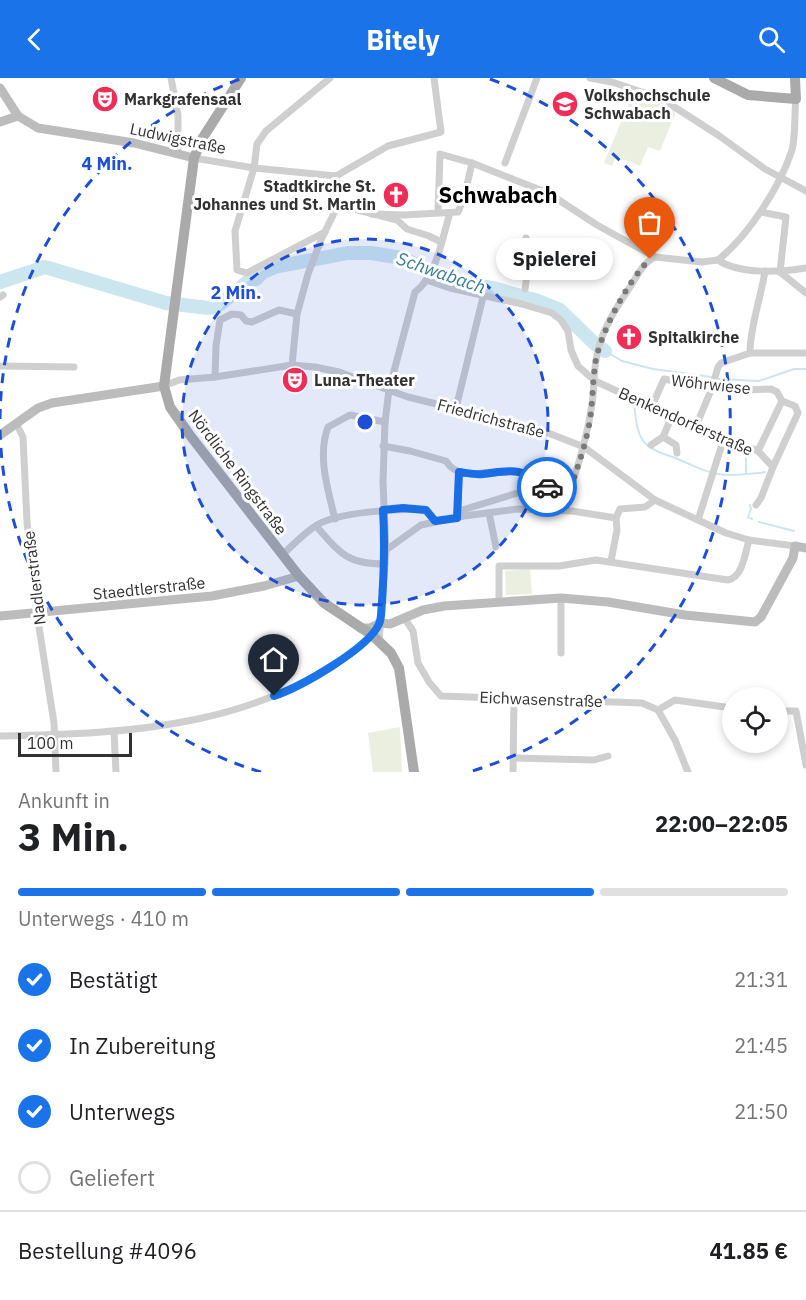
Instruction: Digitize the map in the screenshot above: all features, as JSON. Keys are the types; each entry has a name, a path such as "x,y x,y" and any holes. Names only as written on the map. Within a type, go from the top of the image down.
{"main road":[{"name":"Nördliche Ringstraße","path":"241,78 202,139 194,158 164,386 170,407 189,434 299,576 324,603 377,637"},
{"path":"714,78 748,95 801,99 795,78"},
{"path":"0,88 18,116 0,122"},
{"name":"Ludwigstraße","path":"18,116 38,128 134,143 194,158"},
{"path":"0,435 38,408 164,386"},
{"path":"360,628 405,619 423,610 561,598 608,602 685,615 755,622 761,617 793,558 795,546 806,548"},
{"name":"Staedtlerstraße","path":"0,616 212,596 264,586 299,576"},
{"path":"385,624 377,637 391,653 399,668 414,772"}],"street":[{"path":"171,78 178,115 178,153"},
{"path":"325,232 247,273 237,270 235,231 254,168 257,144 266,131 330,78"},
{"path":"292,365 297,314 308,274 338,205 336,176 388,146 441,132 434,78"},
{"path":"505,163 537,78"},
{"path":"590,78 612,82 662,99 779,178 806,191"},
{"path":"438,212 440,154 472,163 548,193 597,225 655,257 702,262 718,260 734,247 761,212 779,178 792,149 801,99"},
{"name":"Ludwigstraße","path":"194,158 254,168 336,176"},
{"path":"372,214 458,212 464,198 472,163"},
{"path":"338,205 397,220 407,229 429,236 441,243"},
{"path":"761,212 786,217 780,272"},
{"path":"385,624 386,550 383,510 383,446 389,390 415,292 421,288 434,263 450,213"},
{"path":"525,289 528,267 526,238"},
{"path":"386,550 421,525 537,488 572,484 588,429 600,342 613,314 628,290 646,263 655,257"},
{"path":"718,260 726,266 765,271 780,272 806,268"},
{"path":"750,353 750,339 765,271"},
{"path":"780,272 806,293"},
{"path":"427,278 483,297 522,304 552,314 561,320 568,331 578,366 595,381"},
{"path":"456,408 483,297"},
{"path":"215,377 220,320 232,314 241,315 246,321 252,322 279,310 297,314"},
{"path":"696,426 721,363 750,353 806,353"},
{"name":"Friedrichstraße","path":"164,386 179,380 292,365 339,372 389,390 538,429 584,447 655,500 726,533 749,540 795,546"},
{"path":"0,366 74,367"},
{"name":"Wöhrwiese","path":"652,406 664,379 745,390 771,389 777,392 782,401 795,406 798,413 772,467"},
{"name":"Benkendorferstraße","path":"595,381 758,451 772,467"},
{"path":"758,451 782,401"},
{"path":"335,519 323,458 325,433 328,427 350,415 385,422"},
{"path":"651,446 663,436 672,416"},
{"name":"Nadlerstraße","path":"16,423 22,437 27,520 37,614 54,734 56,772"},
{"path":"663,436 676,445 677,453"},
{"path":"698,520 724,438"},
{"path":"383,446 446,461 450,468 459,472 482,474 509,471 527,474 533,478 537,488"},
{"path":"756,505 761,498 772,467"},
{"path":"458,514 459,472"},
{"path":"611,561 617,530 616,518 620,509 645,507 655,500"},
{"path":"282,555 316,526 335,519 403,508 426,510 435,521"},
{"path":"458,514 517,509 572,511 616,518"},
{"path":"489,513 496,548"},
{"path":"316,526 347,558 359,562 385,564"},
{"path":"499,602 499,566 535,567 596,560 728,580 734,579 739,574 749,540"},
{"path":"561,598 561,653"},
{"name":"Eichwasenstraße","path":"405,619 413,631 418,663 429,682 441,696 642,703 658,710"},
{"path":"0,736 114,732 168,726 221,714 292,689 377,637"},
{"path":"513,772 514,699"},
{"path":"688,772 675,740 658,710 675,700 722,707"},
{"path":"788,711 796,711 806,765"},
{"path":"114,732 116,772"},
{"path":"514,758 594,760 608,756"}],"shaded area":[{"path":"634,91 674,108 675,114 660,151 648,147 640,166 616,156 612,166 604,163"},
{"path":"530,569 532,594 506,595 505,571"},
{"path":"400,727 402,772 373,772 368,733"}],"waterway":[{"name":"Schwabach","path":"0,282 45,267 166,303 209,308 220,304 250,280 256,279 263,272 275,267 348,253 371,253 402,258 438,275 467,284 493,288 560,310 605,351"},
{"name":"Schwabach","path":"605,351 622,361 653,369 712,377"},
{"name":"Schwabach","path":"718,379 759,381 794,369 806,369"},
{"path":"634,404 640,436 649,447 656,451 717,474 765,472"},
{"path":"746,457 746,474"},
{"path":"750,505 748,517 752,519"},
{"path":"759,522 794,531"}],"way so far":[{"path":"547,487 572,484 588,429 600,342 613,314 650,259"}],"place":[{"name":"Markgrafensaal","path":"105,99"},
{"name":"Volkshochschule Schwabach","path":"565,104"},
{"name":"Stadtkirche St. Johannes und St. Martin","path":"396,195"},
{"name":"Spielerei","path":"650,259"},
{"name":"Spitalkirche","path":"629,337"},
{"name":"Luna-Theater","path":"295,380"}],"district":[{"name":"Schwabach","path":"498,195"}],"route":[{"path":"274,696 292,689 354,652 372,635 380,623 386,550 383,510 403,508 426,510 435,521 457,518 459,472 482,474 509,471 527,474 533,478 537,488 547,487"}]}
